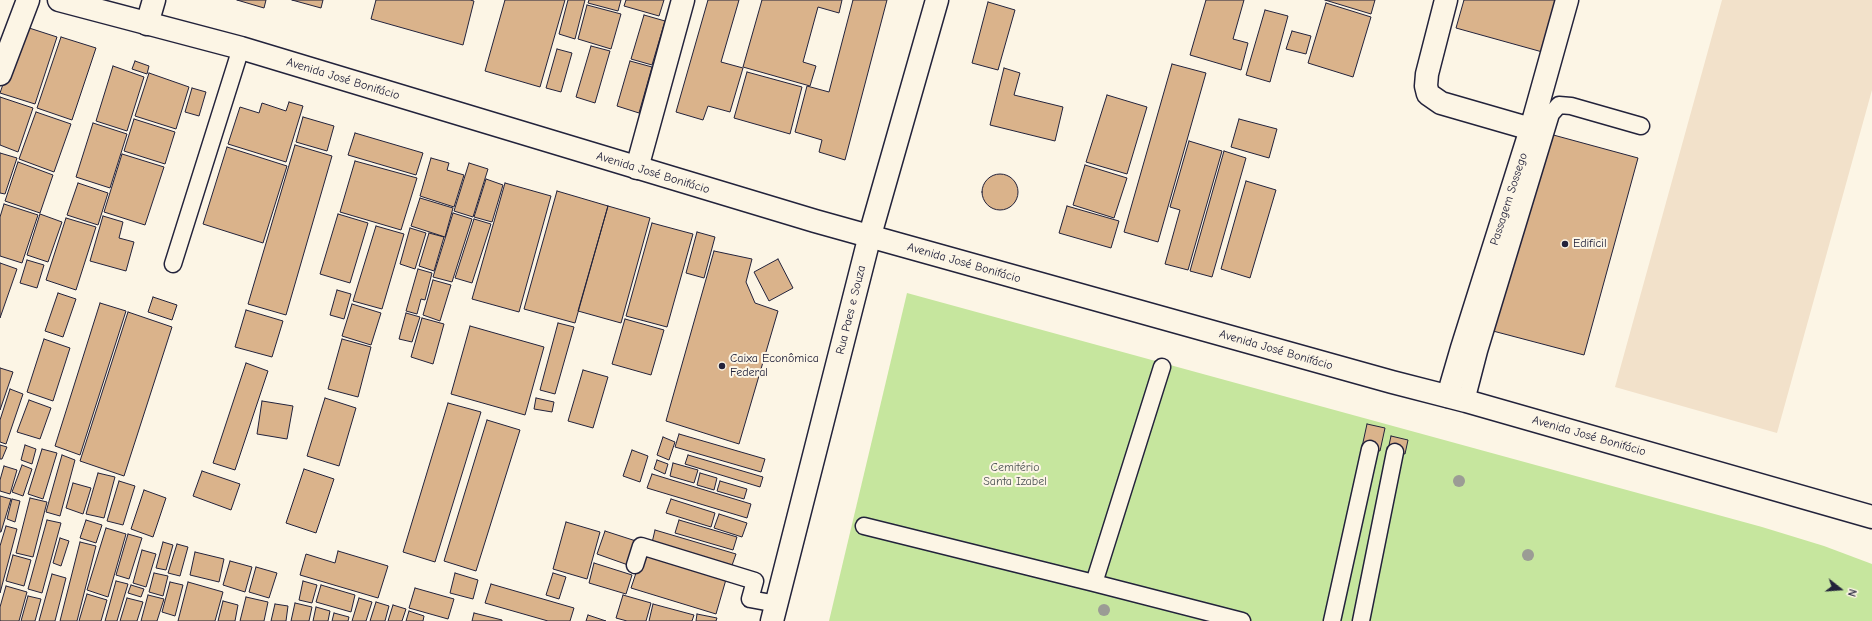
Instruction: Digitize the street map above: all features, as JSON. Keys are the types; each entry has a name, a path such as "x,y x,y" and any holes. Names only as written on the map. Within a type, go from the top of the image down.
{"main road":[{"path":"0,74 28,0"},
{"name":"Avenida José Bonifácio","path":"60,0 241,48 637,168 941,257 1458,399 1871,516"},
{"path":"147,24 154,0"},
{"path":"637,168 683,0"},
{"name":"Rua Paes e Souza","path":"774,613 870,235 937,0"},
{"path":"1446,0 1427,74 1426,92 1430,97 1441,103 1480,116 1531,129"},
{"name":"Passagem Sossego","path":"1458,399 1462,348 1531,129 1567,0"}],"lane":[{"path":"173,264 241,48"},
{"path":"1458,399 1481,344 1551,114 1559,105 1571,106 1641,126"},
{"path":"1098,584 1094,583 1162,367"},
{"path":"1332,621 1370,449"},
{"path":"1361,621 1396,452"},
{"path":"864,526 1242,621"},
{"path":"635,565 641,546 755,581 750,599 774,613"}],"shaded area":[{"path":"1722,0 1872,0 1872,90 1777,433 1615,387"}],"green space":[{"name":"Cemitério Santa Izabel","path":"907,293 1762,527 1824,546 1872,564 1872,621 829,621"}],"building":[{"path":"237,0 266,0 264,8"},
{"path":"292,0 323,0 321,8"},
{"path":"376,0 474,1 463,45 371,19"},
{"path":"505,0 565,0 540,87 485,71"},
{"path":"568,0 585,0 575,39 559,34"},
{"path":"589,0 621,0 618,11 588,3"},
{"path":"626,0 664,0 659,16 624,6"},
{"path":"708,0 739,0 721,62 743,68 730,112 708,106 703,120 676,112"},
{"path":"762,0 842,0 839,13 818,7 803,62 816,66 810,86 743,67"},
{"path":"853,0 887,0 845,160 819,152 822,140 795,132 807,86 829,92"},
{"path":"1206,0 1244,0 1233,39 1248,43 1241,70 1190,55"},
{"path":"1325,0 1375,0 1371,14"},
{"path":"1464,0 1561,0 1546,53 1456,28"},
{"path":"988,2 1015,10 998,70 972,63"},
{"path":"1326,3 1371,17 1353,77 1308,63"},
{"path":"587,5 621,14 611,49 578,39"},
{"path":"1265,10 1288,16 1270,82 1246,75"},
{"path":"644,15 665,21 652,65 631,59"},
{"path":"23,26 57,37 35,104 0,93"},
{"path":"1292,31 1311,36 1306,54 1286,49"},
{"path":"61,37 96,48 72,120 37,108"},
{"path":"591,46 610,51 595,103 576,97"},
{"path":"557,49 572,53 561,92 546,88"},
{"path":"135,61 149,66 147,74 132,69"},
{"path":"630,61 652,67 639,113 617,106"},
{"path":"1172,64 1206,73 1158,242 1124,232"},
{"path":"113,66 144,77 127,131 96,121"},
{"path":"1004,68 1020,73 1014,95 1063,107 1055,141 990,125"},
{"path":"747,72 802,87 790,134 734,118"},
{"path":"149,73 189,87 176,129 135,116"},
{"path":"192,88 206,92 199,116 185,112"},
{"path":"1107,95 1147,107 1127,174 1086,162"},
{"path":"0,97 33,108 18,152 0,145"},
{"path":"289,102 303,106 286,162 228,144 240,107 259,113 262,103 286,111"},
{"path":"36,112 71,124 54,172 19,159"},
{"path":"303,117 334,126 327,151 296,142"},
{"path":"134,119 175,132 165,164 124,151"},
{"path":"1239,119 1277,129 1269,158 1231,147"},
{"path":"93,123 127,134 110,188 76,177"},
{"path":"355,133 423,153 416,175 348,155"},
{"name":"Edificil","path":"1546,133 1638,158 1584,355 1493,331"},
{"path":"1189,141 1222,151 1188,270 1165,264 1180,210 1170,207"},
{"path":"295,145 332,156 286,315 248,304"},
{"path":"227,147 287,166 263,243 203,224"},
{"path":"1224,151 1246,158 1212,277 1190,271"},
{"path":"0,153 17,158 5,194 0,193"},
{"path":"122,154 164,167 145,225 104,212"},
{"path":"431,158 449,163 447,170 464,175 454,207 420,196"},
{"path":"355,161 417,178 401,230 340,212"},
{"path":"18,162 53,175 40,213 5,201"},
{"path":"469,163 488,169 473,217 454,211"},
{"path":"1085,165 1127,178 1114,218 1073,205"},
{"path":"1004,174 1013,179 1017,185 1017,199 1013,205 1004,210 996,210 987,205 983,199 982,188 987,179 993,175"},
{"path":"486,179 503,185 492,222 474,217"},
{"path":"1246,181 1276,190 1250,278 1221,269"},
{"path":"78,183 108,193 98,225 67,215"},
{"path":"505,183 551,196 519,312 472,299"},
{"path":"557,191 608,206 575,323 524,309"},
{"path":"420,198 453,208 445,237 411,226"},
{"path":"4,204 38,215 22,263 0,256 0,217"},
{"path":"608,206 650,218 621,323 578,311"},
{"path":"1067,206 1119,221 1111,248 1059,233"},
{"path":"453,213 472,219 452,282 433,277"},
{"path":"40,214 62,222 48,262 27,255"},
{"path":"338,214 368,223 350,283 320,274"},
{"path":"103,216 123,222 119,238 134,242 126,271 90,261"},
{"path":"66,218 96,227 76,290 46,280"},
{"path":"474,219 491,224 472,283 455,278"},
{"path":"652,223 693,234 667,327 626,316"},
{"path":"376,226 404,234 382,309 353,301"},
{"path":"410,228 426,233 415,269 400,264"},
{"path":"697,232 715,237 704,278 686,273"},
{"path":"429,233 444,237 434,271 419,266"},
{"name":"Caixa Econômica Federal","path":"714,251 752,259 746,282 755,303 778,311 739,444 666,421"},
{"path":"778,259 793,288 769,301 754,272"},
{"path":"27,260 44,265 37,288 20,283"},
{"path":"0,263 17,269 0,318"},
{"path":"418,269 432,273 425,300 421,299 417,314 406,311"},
{"path":"433,280 451,285 440,321 423,315"},
{"path":"337,290 351,294 344,319 330,315"},
{"path":"58,293 76,299 63,337 45,331"},
{"path":"153,297 177,305 172,320 148,312"},
{"path":"100,303 126,311 80,455 55,446"},
{"path":"352,304 381,313 371,345 342,336"},
{"path":"246,310 283,321 272,357 235,347"},
{"path":"128,312 172,327 124,476 80,461"},
{"path":"406,313 420,317 412,342 399,339"},
{"path":"422,318 444,324 433,364 411,357"},
{"path":"625,319 664,330 651,375 612,364"},
{"path":"558,323 574,327 555,394 540,390"},
{"path":"470,326 544,347 525,415 451,394"},
{"path":"44,339 70,348 53,401 27,392"},
{"path":"342,339 371,347 358,397 328,389"},
{"path":"246,363 268,371 235,470 213,463"},
{"path":"0,368 13,372 0,410"},
{"path":"583,370 608,377 593,428 568,421"},
{"path":"10,389 23,394 6,444 0,442 0,420"},
{"path":"325,398 356,408 339,466 307,456"},
{"path":"536,398 554,402 552,412 534,409"},
{"path":"29,400 51,408 40,439 17,432"},
{"path":"262,401 293,406 287,439 257,434"},
{"path":"448,403 481,412 435,562 403,552"},
{"path":"487,420 520,430 476,571 444,561"},
{"path":"1367,424 1385,428 1380,451 1362,447"},
{"path":"679,434 765,459 761,472 675,447"},
{"path":"1391,436 1408,440 1405,454 1388,450"},
{"path":"663,437 675,442 669,460 657,455"},
{"path":"0,445 7,447 2,459 0,459"},
{"path":"25,445 36,449 32,464 21,460"},
{"path":"42,449 57,453 43,499 28,494"},
{"path":"632,450 648,456 640,482 623,476"},
{"path":"62,455 75,460 60,516 46,512"},
{"path":"688,455 763,477 760,487 685,464"},
{"path":"657,460 668,464 665,474 654,469"},
{"path":"673,463 698,470 694,483 670,476"},
{"path":"22,465 32,469 23,496 12,492"},
{"path":"4,466 17,470 10,494 0,491 0,480"},
{"path":"304,469 334,479 316,533 286,523"},
{"path":"202,471 240,484 231,510 193,496"},
{"path":"98,473 115,477 104,518 86,514"},
{"path":"700,473 717,478 714,490 697,485"},
{"path":"652,474 751,504 747,518 647,488"},
{"path":"119,481 135,486 123,525 107,521"},
{"path":"720,481 747,489 744,499 717,491"},
{"path":"73,483 91,488 83,514 66,508"},
{"path":"144,490 166,498 153,537 131,529"},
{"path":"0,496 11,499 1,532 0,532"},
{"path":"30,498 47,502 33,557 16,553"},
{"path":"12,499 20,501 15,522 7,519"},
{"path":"671,499 715,513 711,527 666,513"},
{"path":"719,514 747,523 742,537 714,528"},
{"path":"47,520 61,523 42,593 28,589"},
{"path":"86,520 102,525 96,543 80,538"},
{"path":"679,520 737,537 733,550 675,533"},
{"path":"566,522 600,532 587,579 553,569"},
{"path":"6,526 17,529 0,593 0,546"},
{"path":"106,528 126,534 108,597 87,590"},
{"path":"655,530 736,554 730,571 651,547"},
{"path":"605,531 639,542 631,566 597,554"},
{"path":"128,534 142,538 129,579 116,575"},
{"path":"60,538 69,541 61,566 53,563"},
{"path":"80,542 96,546 77,621 60,621"},
{"path":"163,542 173,545 166,570 156,568"},
{"path":"177,544 188,547 180,576 168,573"},
{"path":"644,549 727,576 716,614 631,588"},
{"path":"142,550 156,554 146,587 133,583"},
{"path":"338,551 388,566 378,598 300,575 306,554 335,563"},
{"path":"195,552 224,559 219,582 190,575"},
{"path":"13,555 31,560 24,586 6,581"},
{"path":"230,561 252,567 245,592 223,585"},
{"path":"594,563 632,575 626,594 589,583"},
{"path":"256,567 277,573 269,598 249,592"},
{"path":"154,573 168,576 163,596 149,592"},
{"path":"455,573 478,580 473,599 450,593"},
{"path":"553,573 566,577 559,599 546,595"},
{"path":"52,574 66,578 55,621 39,621"},
{"path":"116,581 128,584 117,621 105,621"},
{"path":"303,581 317,585 312,603 299,600"},
{"path":"170,582 183,585 175,616 162,612"},
{"path":"188,582 223,592 215,621 178,621"},
{"path":"491,584 574,608 570,621 548,621 485,603"},
{"path":"131,585 144,589 141,597 128,593"},
{"path":"321,585 355,595 351,612 316,602"},
{"path":"6,586 27,592 19,621 0,621 0,607"},
{"path":"415,588 454,599 448,619 409,608"},
{"path":"87,594 107,600 101,621 79,621"},
{"path":"148,595 164,599 157,621 141,621"},
{"path":"623,595 651,603 646,621 627,621 616,618"},
{"path":"28,596 41,599 35,621 21,621"},
{"path":"246,597 268,602 264,621 240,621"},
{"path":"127,598 143,602 137,621 120,621"},
{"path":"359,598 372,602 366,621 352,621"},
{"path":"223,601 238,605 235,621 218,621"},
{"path":"376,602 389,606 385,621 370,621"},
{"path":"295,603 312,607 309,621 291,621"},
{"path":"275,604 288,606 286,621 271,621"},
{"path":"653,604 694,615 692,621 649,621"},
{"path":"393,605 406,609 402,621 388,621"},
{"path":"316,607 330,611 328,621 313,621"},
{"path":"409,611 424,616 423,621 406,621"},
{"path":"334,613 349,617 348,621 332,621"},
{"path":"474,613 502,620 502,621 472,621"},
{"path":"697,614 717,618 716,621 696,621"},
{"path":"588,615 606,621 586,621"}],"place":[{"name":"Edificil","path":"1565,244"},
{"name":"Caixa Econômica Federal","path":"722,366"}]}
